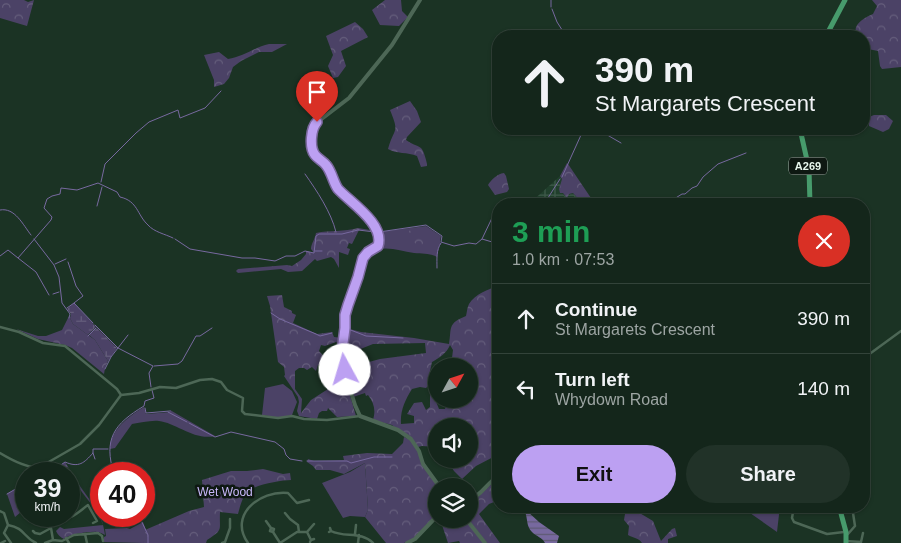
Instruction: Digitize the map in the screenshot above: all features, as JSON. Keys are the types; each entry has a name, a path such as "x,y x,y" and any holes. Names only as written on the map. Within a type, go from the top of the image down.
{"main road":[{"path":"829,30 845,0"},
{"name":"A269","path":"801,135 809,169 810,198"},
{"path":"841,513 846,538"}],"street":[{"path":"360,416 350,389 342,351 345,315 365,255 378,246 378,232 356,204 338,188 326,165 314,154 312,147 313,129 316,122 349,98 392,45 420,0"},
{"path":"0,327 19,332 43,343 65,346 121,395"},
{"path":"870,354 901,332"},
{"path":"0,453 29,466 40,467 80,444 99,425 121,395 139,393 160,387 173,388 200,380 212,379 221,382 227,390 243,398 242,411 245,414 278,418 292,416 304,419 327,420 360,416 398,430 411,439 419,451 424,464 434,478"},
{"path":"478,495 492,480"},
{"path":"243,543 248,542 242,529 244,517 255,501 288,493 296,503 308,502"},
{"path":"80,510 88,504 90,508"},
{"path":"0,511 4,514 8,525 4,533 10,543"},
{"path":"793,513 794,522 827,534 861,542 863,533"},
{"path":"846,538 856,526 853,513"},
{"path":"285,515 298,524 299,532"},
{"path":"224,543 232,524 230,519"},
{"path":"266,521 271,529 270,531 273,532 280,543 299,532 307,532 313,525"},
{"path":"8,525 19,528 34,543"},
{"path":"355,535 356,525"},
{"path":"407,543 415,539 428,525"},
{"path":"34,533 40,534 51,528 53,540"},
{"path":"473,528 485,543"},
{"path":"330,530 339,534 360,535 373,543"},
{"path":"307,532 312,540"},
{"path":"45,543 53,540 62,542 74,535 98,533 104,536 103,541"},
{"path":"85,534 87,543"},
{"path":"358,543 360,535"},
{"path":"66,538 70,543"},
{"path":"1,543 5,541"}],"shaded area":[{"path":"560,176 562,179 559,189 565,196 573,193 577,198 536,198"},
{"path":"525,513 529,513 559,536 557,543 545,543 530,530"}],"green space":[{"path":"0,0 24,0 28,2 34,0 27,26 0,18"},
{"path":"385,0 401,0 402,11 408,17 399,26 380,25 372,10"},
{"path":"872,0 901,0 901,67 882,69 878,51 870,49 870,30 856,30 857,25 873,14 877,6"},
{"path":"355,22 368,37 341,51 346,66 338,77 333,78 328,66 333,55 326,36"},
{"path":"269,44 287,44 272,52 259,52 241,61 233,67 229,78 224,84 214,87 214,80 204,55 219,52 228,59"},
{"path":"410,101 417,111 421,122 406,140 421,148 427,166 421,167 417,156 388,149 395,130 395,123 390,110"},
{"path":"886,115 893,121 889,129 883,132 870,126 870,117"},
{"path":"567,163 591,198 578,198 573,193 569,194 567,198 563,193 560,193 559,189 562,179 560,176"},
{"path":"504,173 509,189 507,192 495,195 488,185 494,178"},
{"path":"426,226 441,236 437,257 429,254 379,249 379,232"},
{"path":"358,228 376,231 359,230 352,244 349,243 347,248 350,249 348,255 339,252 339,268 331,257 317,261 315,259 302,271 288,272 281,269 238,273 236,271 238,269 292,266 301,260 306,251 314,253 311,247 316,233"},
{"path":"417,229 428,243 418,246 412,240 409,248 406,248 404,246 405,233"},
{"path":"492,288 492,458 478,465 478,418 428,418 428,446 418,447 392,425 373,420 374,407 368,395 366,396 365,393 353,397 345,364 354,366 380,359 426,353 425,343 373,344 343,356 346,328 361,332 449,344 453,324 466,316 468,306 475,297"},
{"path":"282,295 284,307 296,315 293,323 317,334 332,332 334,337 342,338 341,346 336,342 325,346 321,345 319,351 329,362 318,365 316,371 312,367 307,370 299,368 295,371 295,389 302,399 301,413 311,400 328,389 326,386 331,363 341,364 356,416 337,417 328,408 327,411 319,413 317,419 299,416 297,411 298,397 284,376 284,367 278,362 267,296"},
{"path":"74,303 96,327 88,335 73,324 70,318 71,314 67,309"},
{"path":"69,316 73,324 95,340 108,361 104,374 72,348 38,339 16,329 38,336 46,336 62,330"},
{"path":"97,328 117,348 108,361 95,340 89,335"},
{"path":"283,384 292,391 297,402 292,415 281,418 262,415 265,388"},
{"path":"144,407 146,414 170,412 170,410 215,436 200,436 165,422 149,421 132,424 115,448 110,449 113,436 121,424"},
{"path":"404,437 410,440 433,478 428,478 428,523 413,539 404,543 386,543 365,517 368,510 365,463 344,474 330,470 316,470 307,462 308,459 314,461 344,460 343,456 367,453 392,454 403,443"},
{"path":"365,463 368,510 365,517 350,516 343,518 322,483 350,472"},
{"path":"452,468 474,468 463,478"},
{"name":"Wet Wood","path":"263,469 283,474 290,473 291,480 268,483 248,491 238,514 220,512 219,529 206,543 143,543 144,538 148,535 145,533 145,530 189,511 204,507 202,480 231,471"},
{"path":"492,484 492,503 479,514 500,543 487,543 475,528 478,528 478,497"},
{"path":"80,486 90,500 90,502 80,488"},
{"path":"15,489 15,517 7,494"},
{"path":"640,513 653,521 661,541 675,528 677,536 668,539 668,543 642,543 628,535 629,526 624,520 625,514"},
{"path":"750,513 779,513 777,532"},
{"path":"60,527 64,529 103,527 105,535 98,532 90,532 75,534 64,539 56,531"},
{"path":"145,527 148,535 143,543 104,542 104,537 106,536 105,529"},
{"path":"443,528 472,528 484,543 460,543 459,541 448,543"}],"waterway":[{"path":"551,0 551,7"},
{"path":"552,9 562,30"},
{"path":"101,182 105,164 149,122 178,110 180,118 205,108 221,91"},
{"path":"562,177 581,135"},
{"path":"607,135 621,143"},
{"path":"676,198 697,186 703,177 718,164 746,153"},
{"path":"305,174 327,209 336,232"},
{"path":"548,198 560,179"},
{"path":"0,256 8,250 18,258 51,220 52,217 44,208 47,199 60,194 61,188 77,190 98,183 117,192 120,197 134,205 150,227 173,238"},
{"path":"97,206 102,187"},
{"path":"0,210 10,211 14,214 31,235"},
{"path":"482,239 492,218"},
{"path":"379,232 426,225 442,236 441,242 454,246 469,243 476,244 482,239 492,242"},
{"path":"175,239 190,249 242,258 275,261 286,256 295,256 305,251 314,253 316,236 319,234 342,234 358,230 375,232"},
{"path":"34,239 54,265 59,277 62,303 70,314 69,318"},
{"path":"437,268 437,258 441,243"},
{"path":"315,251 322,251"},
{"path":"18,258 36,272 49,295"},
{"path":"55,264 66,259"},
{"path":"68,262 76,286 83,296 74,303"},
{"path":"53,294 59,292"},
{"path":"67,308 74,303 93,323"},
{"path":"271,313 280,319 320,336 332,333"},
{"path":"95,325 118,348 153,366 149,373 151,387"},
{"path":"88,336 96,328"},
{"path":"154,366 178,364 182,361 196,336 200,336 212,328"},
{"path":"348,329 366,336 403,338"},
{"path":"105,369 111,357 128,335"},
{"path":"111,462 111,442 118,426 144,406 145,401 154,398 152,390"},
{"path":"145,408 146,413 170,411"},
{"path":"168,412 187,422"},
{"path":"189,423 215,437 231,432 275,442 284,449 290,459 302,461"},
{"path":"80,463 93,453 93,449 108,449"},
{"path":"93,453 95,459"},
{"path":"307,461 347,461 351,463 374,457 392,457"},
{"path":"7,494 15,489"},
{"path":"144,527 148,535 148,543"}],"route":[{"path":"317,122 313,129 312,147 314,154 324,162 338,188 356,204 377,230 379,236 378,246 368,252 363,258 345,315 342,351 345,370"}]}
